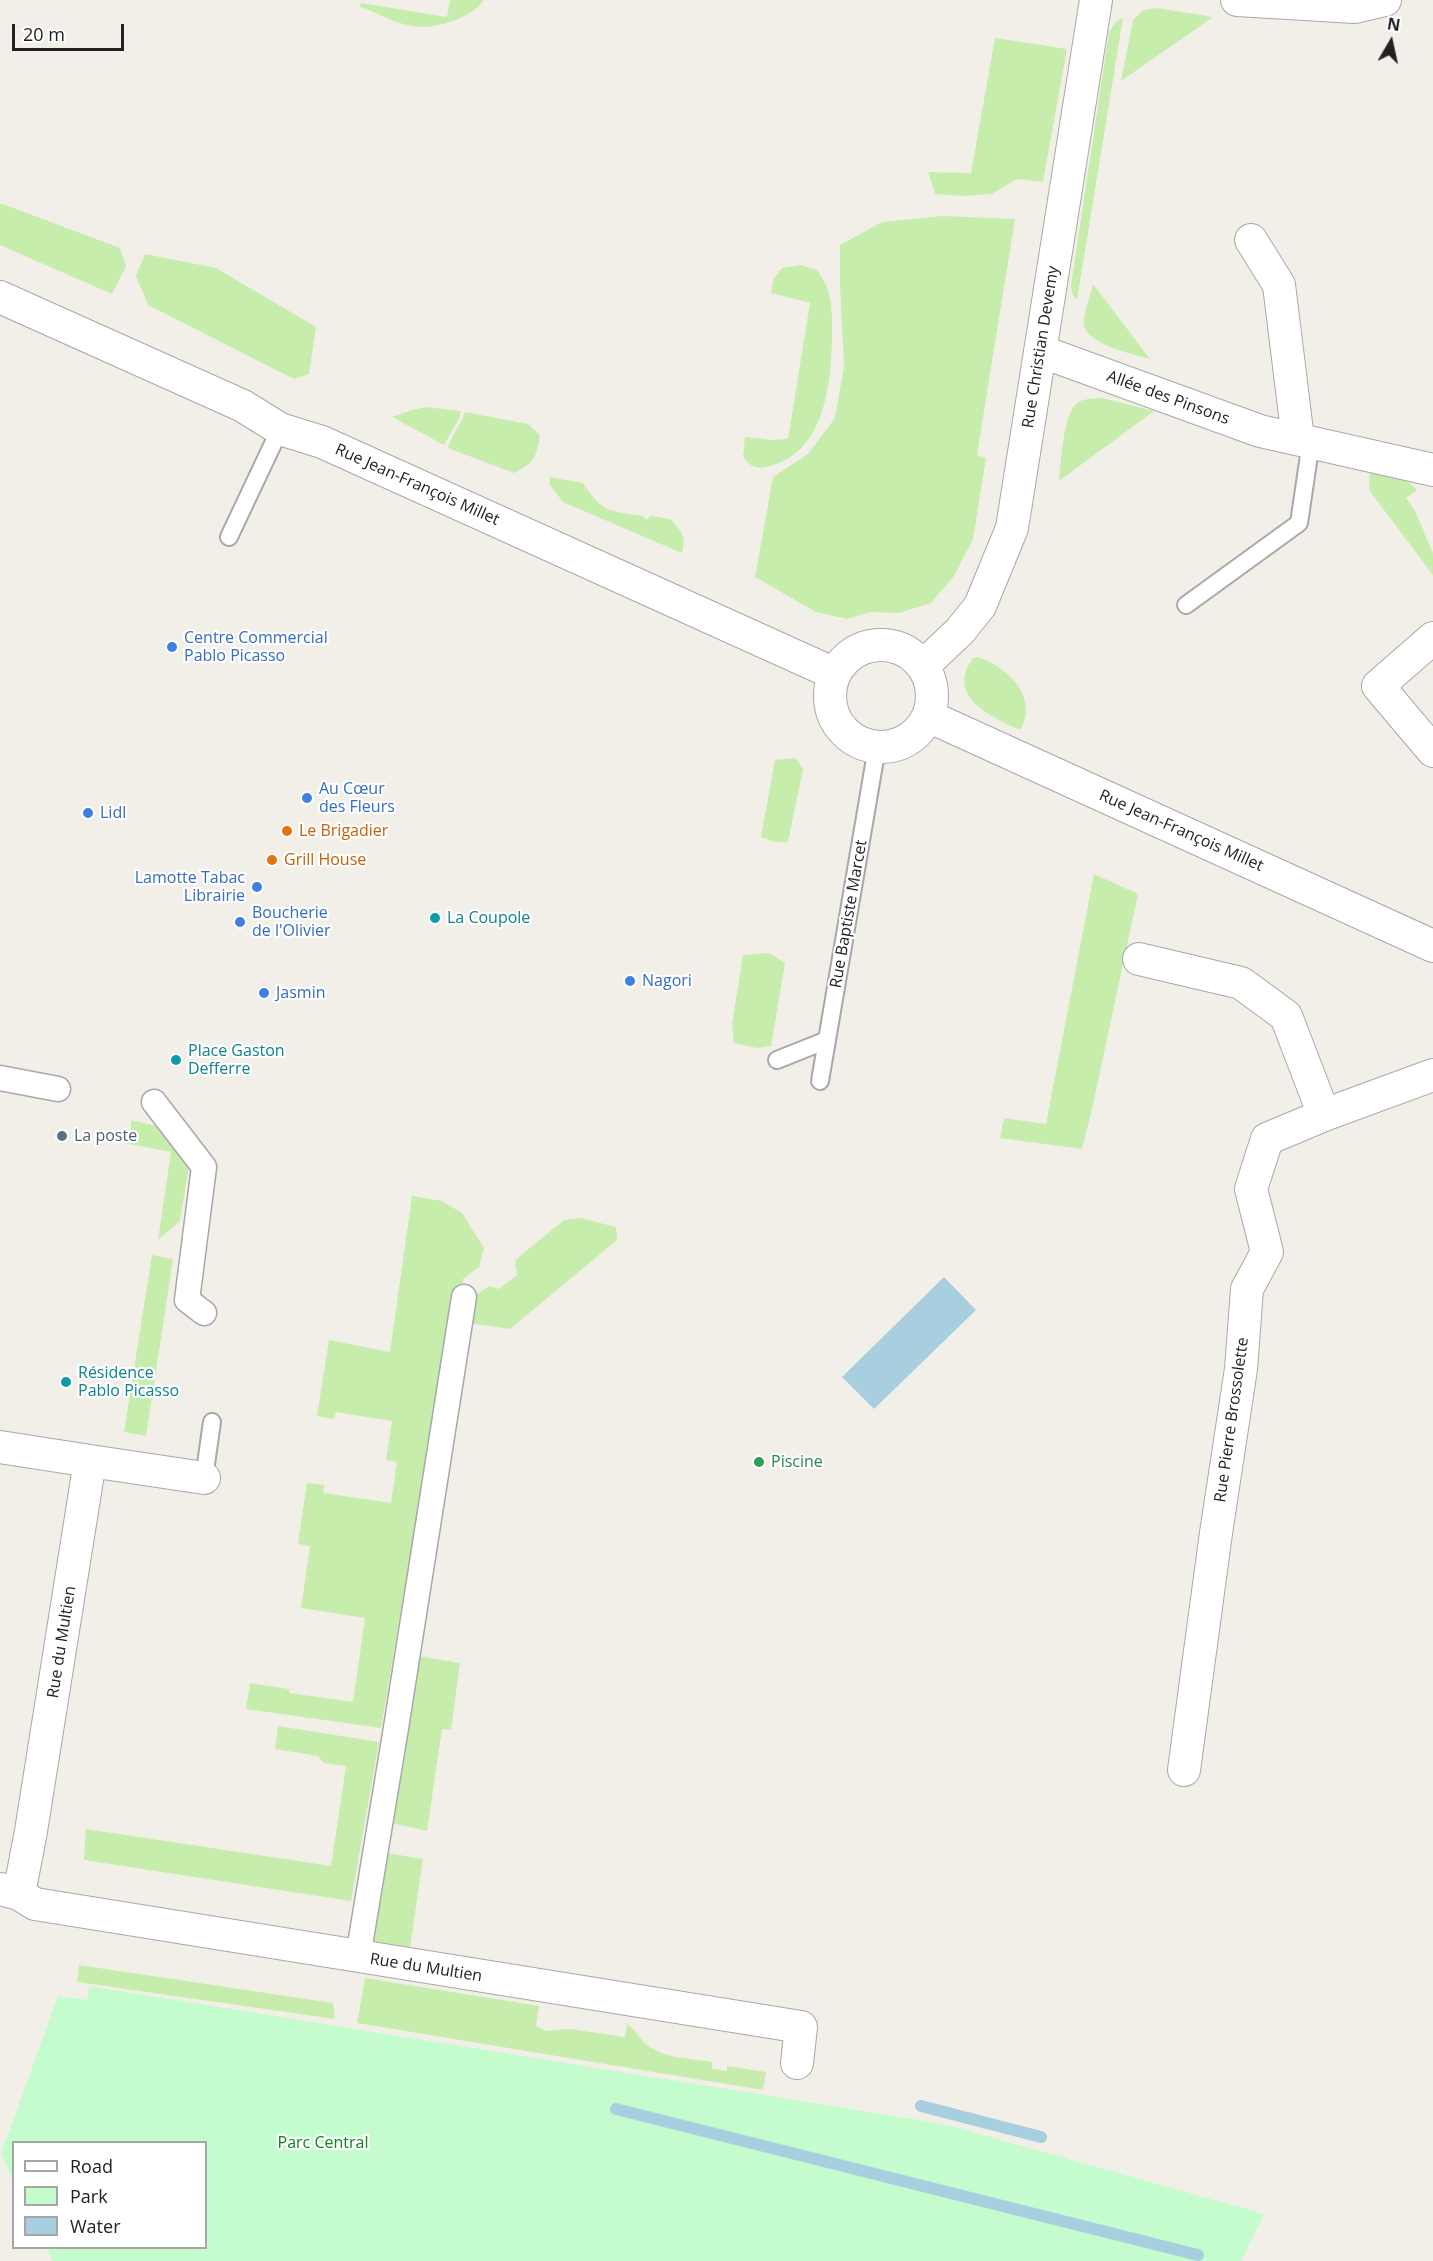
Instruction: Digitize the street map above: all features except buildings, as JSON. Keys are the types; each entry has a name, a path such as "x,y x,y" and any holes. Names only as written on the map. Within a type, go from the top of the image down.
{"street":[{"name":"Rue Christian Devemy","path":"923,666 960,632 980,606 1012,528 1096,0"},
{"path":"1237,0 1355,3 1385,0"},
{"path":"1251,240 1279,285 1304,440"},
{"name":"Rue Jean-François Millet","path":"0,297 243,406 280,429 322,442 835,674"},
{"name":"Allée des Pinsons","path":"1040,351 1260,431 1433,470"},
{"path":"1433,638 1378,686 1433,751"},
{"path":"884,645 899,648 912,655 923,666 929,677 932,703 928,716 920,729 908,740 893,746 877,747 861,743 847,735 836,721 830,706 830,689 843,661 855,651 869,646 884,645"},
{"name":"Rue Jean-François Millet","path":"928,716 1433,946"},
{"path":"1139,959 1241,983 1286,1016 1324,1115"},
{"name":"Rue Pierre Brossolette","path":"1184,1770 1215,1533 1241,1369 1247,1289 1267,1252 1251,1189 1267,1139 1324,1115 1433,1075"},
{"path":"0,1078 58,1089"},
{"path":"154,1102 204,1167 187,1300 204,1313"},
{"path":"358,1957 464,1297"},
{"path":"0,1447 204,1478"},
{"name":"Rue du Multien","path":"90,1461 31,1831 9,1892 35,1904 801,2027 797,2063"}],"lane":[{"path":"229,537 280,429"},
{"path":"1186,605 1299,523 1304,440"},
{"name":"Rue Baptiste Marcet","path":"820,1081 877,747"},
{"path":"777,1060 827,1040"},
{"path":"204,1478 212,1422"}],"green space":[{"path":"450,0 484,0 462,17 441,24 421,27 400,23 359,6 361,3 447,17"},
{"path":"1157,8 1213,17 1121,81 1133,20 1143,10"},
{"path":"1123,18 1077,300 1072,293 1071,285 1109,32 1116,22"},
{"path":"995,38 1067,49 1043,182 1017,179 992,194 961,196 935,194 928,172 971,173"},
{"path":"0,203 120,248 126,266 112,294 0,245"},
{"path":"942,216 1015,219 977,455 986,458 973,539 954,576 931,603 899,613 870,612 847,619 816,612 755,577 773,477 808,454 835,418 844,366 840,245 882,222"},
{"path":"145,254 216,268 316,327 309,374 294,379 148,305 136,276"},
{"path":"802,265 817,270 830,296 832,341 830,377 826,396 814,431 804,445 790,457 773,465 764,468 756,467 749,464 743,456 745,437 788,439 810,303 771,293 773,280 782,268"},
{"path":"1093,284 1150,359 1112,348 1088,333 1084,326 1085,312"},
{"path":"1102,398 1154,411 1059,481 1063,441 1071,411 1080,401"},
{"path":"425,407 461,411 444,445 392,417"},
{"path":"465,412 528,424 540,435 533,458 526,466 514,473 448,448"},
{"path":"1370,468 1402,477 1417,490 1406,498 1415,511 1433,553 1433,575 1369,490"},
{"path":"550,477 583,483 596,500 608,509 643,516 646,520 651,516 670,519 683,538 682,553 563,502 550,485"},
{"path":"978,657 989,661 1009,675 1023,694 1026,705 1021,729 983,710 967,693 964,683 966,671 973,658"},
{"path":"796,758 803,769 788,842 775,842 761,837 775,760"},
{"path":"1094,874 1138,894 1082,1149 1000,1138 1004,1118 1046,1124"},
{"path":"769,953 785,963 771,1046 757,1048 734,1043 732,1024 743,955"},
{"path":"131,1120 160,1127 189,1166 180,1221 158,1240 171,1152 124,1143 124,1132 131,1132"},
{"path":"412,1196 442,1201 462,1213 484,1248 479,1267 463,1279 464,1297 443,1363 381,1728 246,1709 250,1683 289,1689 289,1693 353,1702 365,1618 301,1608 310,1546 298,1544 307,1483 324,1485 323,1493 391,1503 397,1462 386,1460 392,1421 336,1412 334,1419 317,1416 329,1340 390,1352"},
{"path":"580,1218 616,1227 617,1240 510,1329 470,1323 472,1298 489,1286 499,1289 517,1275 515,1260 564,1220"},
{"path":"152,1255 173,1259 146,1436 124,1432"},
{"path":"418,1656 460,1663 451,1730 442,1729 427,1831 391,1823"},
{"path":"278,1726 379,1742 351,1901 84,1860 86,1829 331,1866 346,1766 324,1763 318,1756 275,1749"},
{"path":"387,1853 423,1859 410,1947 374,1944"},
{"path":"79,1965 333,2003 335,2019 77,1982"},
{"path":"365,1978 539,2006 536,2026 546,2031 570,2029 625,2037 627,2024 647,2045 662,2053 712,2062 712,2069 727,2071 727,2066 766,2072 763,2090 357,2023"},
{"name":"Parc Central","path":"89,1986 944,2124 1264,2214 1241,2261 53,2261 47,2249 207,2249 207,2141 12,2141 12,2178 1,2154 58,1996 87,2000"}],"water":[{"path":"944,1277 976,1310 874,1409 842,1377"}],"waterway":[{"path":"921,2106 1041,2137"},
{"path":"616,2109 1198,2255"}],"place":[{"name":"Centre Commercial Pablo Picasso","path":"172,647"},
{"name":"Au Cœur des Fleurs","path":"307,798"},
{"name":"Lidl","path":"88,813"},
{"name":"Le Brigadier","path":"287,831"},
{"name":"Grill House","path":"272,860"},
{"name":"Lamotte Tabac Librairie","path":"257,887"},
{"name":"La Coupole","path":"435,918"},
{"name":"Boucherie de l'Olivier","path":"240,922"},
{"name":"Nagori","path":"630,981"},
{"name":"Jasmin","path":"264,993"},
{"name":"Place Gaston Defferre","path":"176,1060"},
{"name":"La poste","path":"62,1136"},
{"name":"Résidence Pablo Picasso","path":"66,1382"},
{"name":"Piscine","path":"759,1462"}]}
